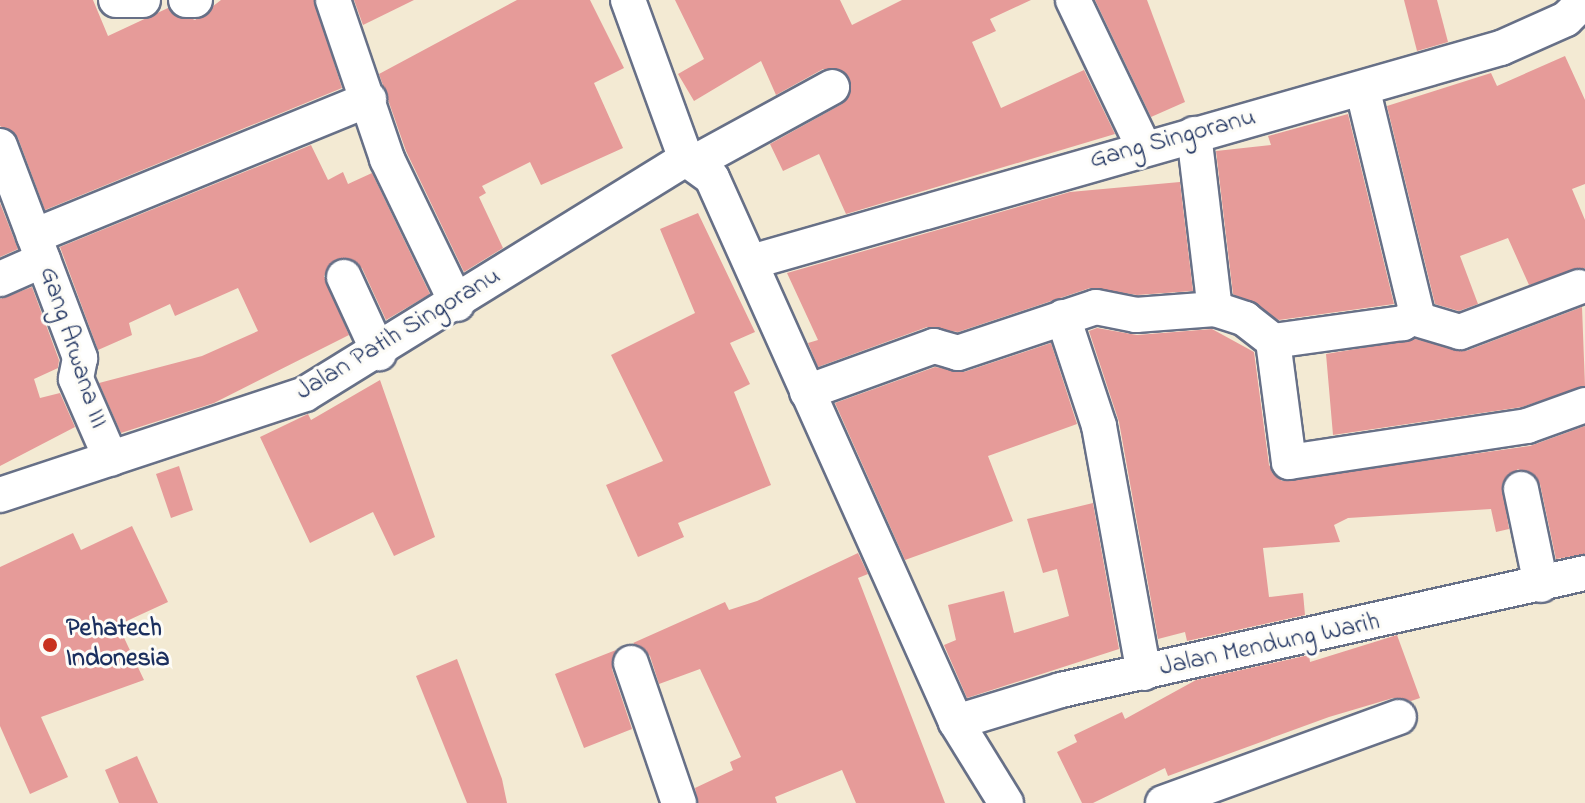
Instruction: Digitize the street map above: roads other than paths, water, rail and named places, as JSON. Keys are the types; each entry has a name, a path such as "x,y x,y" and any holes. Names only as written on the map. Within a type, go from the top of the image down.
{"street":[{"path":"116,0 143,0"},
{"path":"186,0 195,0"},
{"path":"333,0 387,159 457,304"},
{"path":"628,0 692,160 751,262 956,722 1006,803"},
{"path":"1073,0 1143,146"},
{"name":"Gang Singoranu","path":"751,262 1143,146 1363,91 1501,48 1583,7"},
{"name":"Jalan Patih Singoranu","path":"0,495 239,422 379,353 692,160 832,87"},
{"path":"1363,91 1413,318"},
{"path":"0,279 38,248 369,99"},
{"path":"1194,134 1215,309"},
{"name":"Gang Arwana III","path":"0,146 80,358 76,379 111,459"},
{"path":"344,277 379,353"},
{"path":"1273,341 1413,318 1460,332 1579,287"},
{"path":"807,392 934,346 958,353 1096,307 1136,315 1215,309 1245,319 1273,341 1289,462 1527,426 1585,405"},
{"path":"1063,317 1099,426 1144,673"},
{"path":"1521,489 1541,585"},
{"name":"Jalan Mendung Warih","path":"956,722 1144,673 1585,573"},
{"path":"631,663 679,803"},
{"path":"1163,803 1399,717"}],"place":[{"name":"Pehatech Indonesia","path":"50,645"}]}
